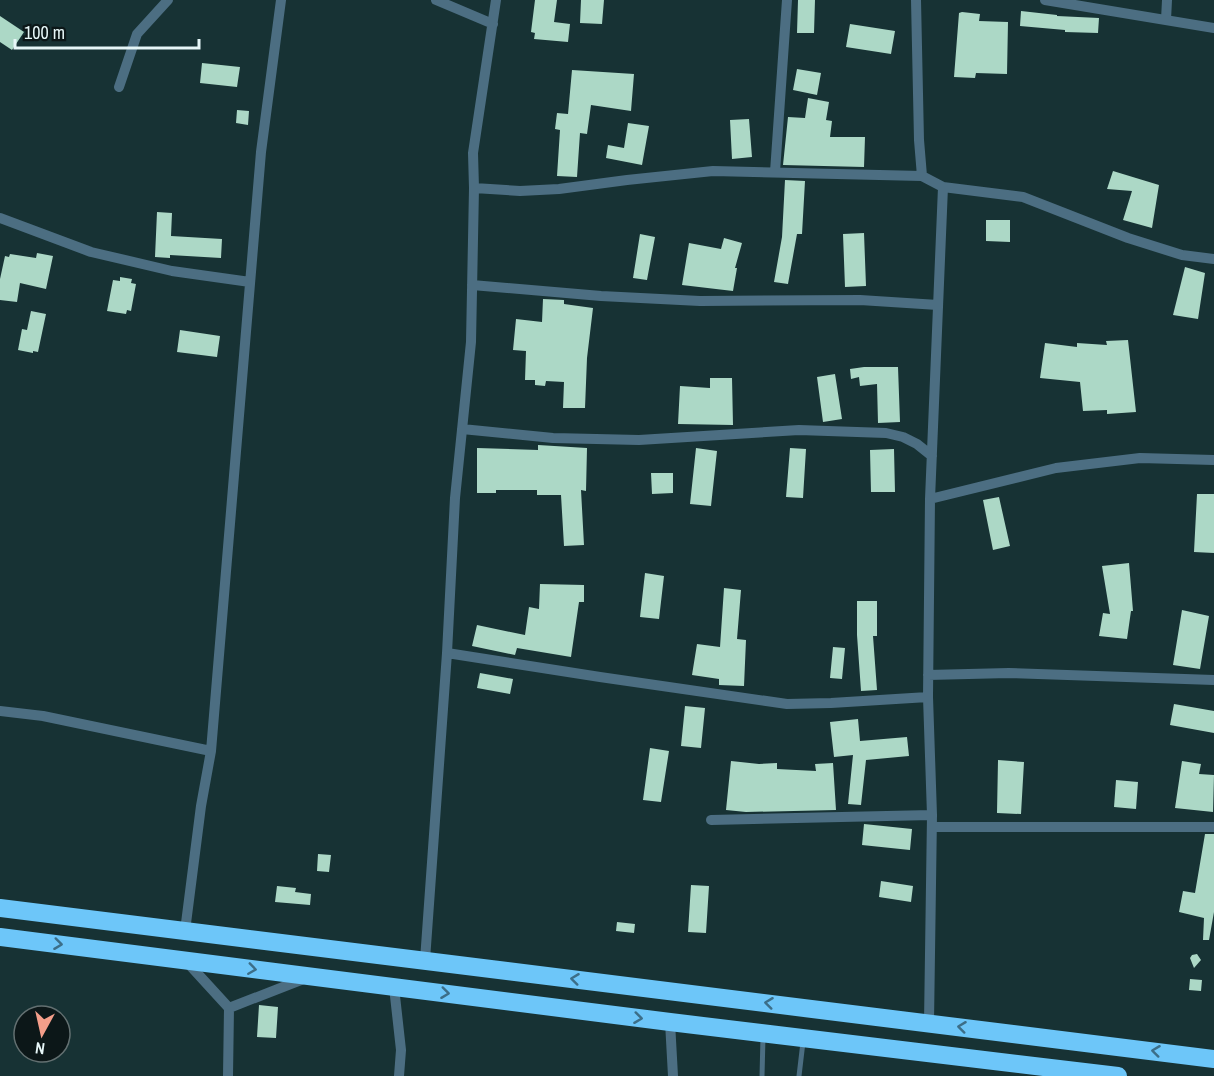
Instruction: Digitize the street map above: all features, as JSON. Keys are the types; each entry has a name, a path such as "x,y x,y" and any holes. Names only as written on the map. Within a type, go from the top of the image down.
{"highway":[{"path":"0,908 1214,1059"},
{"path":"0,937 1118,1076"}],"street":[{"path":"119,87 137,34 168,0"},
{"path":"185,931 201,806 211,751 261,152 281,0"},
{"path":"436,0 493,24"},
{"path":"775,172 787,0"},
{"path":"916,0 922,176"},
{"path":"1046,0 1214,28"},
{"path":"1166,20 1167,0"},
{"path":"425,960 447,653 455,498 471,342 473,153 495,2"},
{"path":"474,188 520,191 559,189 713,171 922,176 943,187 1023,197 1128,238 1182,255 1214,260"},
{"path":"929,1023 932,828 928,697 930,499 943,187"},
{"path":"0,218 91,252 172,271 250,282"},
{"path":"472,285 602,297 700,301 861,300 938,305"},
{"path":"462,429 553,438 639,440 799,430 886,433 903,437 917,444 932,456"},
{"path":"930,499 1056,468 1140,458 1214,460"},
{"path":"447,653 787,704 831,704 928,697"},
{"path":"928,675 1008,672 1214,680"},
{"path":"0,711 43,716 211,751"},
{"path":"711,820 932,815"},
{"path":"932,828 1214,827"},
{"path":"185,959 229,1008 228,1076"},
{"path":"229,1008 309,977"},
{"path":"394,987 401,1050 399,1076"},
{"path":"670,1022 673,1076"}],"lane":[{"path":"762,1076 763,1032"},
{"path":"800,1076 803,1037"}],"building":[{"path":"535,0 557,0 554,22 570,24 568,42 534,39 535,33 531,32"},
{"path":"581,0 604,0 602,24 580,23"},
{"path":"798,0 815,0 814,33 797,33"},
{"path":"1021,11 1099,18 1098,33 1065,32 1065,30 1020,26"},
{"path":"959,13 980,14 979,21 1008,22 1007,74 976,73 975,78 954,77"},
{"path":"0,16 24,32 12,50 0,42"},
{"path":"850,24 895,31 891,54 846,47"},
{"path":"202,63 240,67 237,87 200,83"},
{"path":"797,69 821,73 817,95 793,90"},
{"path":"572,70 634,74 631,111 591,105 587,134 580,133 577,177 557,176 560,130 555,129 557,113 568,114"},
{"path":"808,98 829,102 826,120 832,121 830,137 865,137 864,167 783,165 788,117 805,118"},
{"path":"237,110 249,111 248,125 236,123"},
{"path":"749,119 752,157 732,159 730,120"},
{"path":"628,123 649,126 642,165 606,158 608,145 624,148"},
{"path":"1113,171 1159,185 1152,228 1123,220 1132,191 1107,189"},
{"path":"785,180 805,181 802,234 797,234 788,284 774,282 782,237"},
{"path":"157,212 172,213 171,236 222,239 221,258 170,255 170,258 155,257"},
{"path":"986,220 1010,220 1010,242 986,241"},
{"path":"864,233 866,286 845,287 843,234"},
{"path":"640,234 655,237 647,280 633,278"},
{"path":"724,238 742,243 735,268 737,268 733,291 682,285 689,243 721,249"},
{"path":"37,253 53,256 46,289 20,283 17,302 0,300 0,279 5,256 9,257 10,254 36,258"},
{"path":"1185,267 1205,273 1198,319 1173,315"},
{"path":"120,277 132,279 131,283 136,284 131,311 127,310 126,314 107,311 113,280 120,281"},
{"path":"543,299 564,300 564,304 593,308 587,358 585,408 563,408 564,382 546,381 545,386 535,385 535,380 525,380 526,351 513,350 516,319 542,322"},
{"path":"31,311 46,314 38,352 33,351 33,353 18,350 22,329 27,330"},
{"path":"180,330 220,336 217,357 177,352"},
{"path":"1128,340 1136,412 1107,414 1107,410 1083,411 1080,382 1040,378 1045,343 1077,347 1077,343 1107,345 1106,341"},
{"path":"898,367 900,422 878,423 877,384 860,386 859,377 851,379 850,369"},
{"path":"835,374 842,419 823,422 817,377"},
{"path":"710,378 732,378 733,425 678,424 680,386 710,388"},
{"path":"538,445 587,448 586,491 581,490 584,545 564,546 561,495 537,495 537,490 496,490 496,493 477,493 477,448 538,450"},
{"path":"696,448 717,451 711,506 690,504"},
{"path":"790,448 806,449 803,498 786,497"},
{"path":"894,449 895,492 871,492 870,450"},
{"path":"651,473 673,473 673,493 652,494"},
{"path":"1197,494 1214,494 1214,553 1194,552"},
{"path":"999,497 1010,546 993,550 983,500"},
{"path":"1129,563 1133,611 1131,611 1127,639 1099,636 1103,613 1110,614 1102,566"},
{"path":"645,573 664,576 659,619 640,617"},
{"path":"540,584 584,585 584,602 579,602 571,657 517,648 515,655 472,646 477,625 525,635 529,607 539,609"},
{"path":"724,588 741,590 737,639 746,640 744,686 719,685 719,679 692,675 697,644 720,647"},
{"path":"857,601 877,601 877,636 873,636 877,690 861,691"},
{"path":"1182,610 1209,616 1200,669 1173,665"},
{"path":"833,647 845,648 842,679 830,678"},
{"path":"480,673 513,679 510,694 477,688"},
{"path":"1174,704 1214,711 1214,733 1170,725"},
{"path":"685,706 705,708 701,748 681,746"},
{"path":"858,719 860,741 907,737 909,756 866,760 861,805 848,804 853,755 834,757 830,722"},
{"path":"650,748 669,751 661,802 643,800"},
{"path":"998,760 1024,762 1021,814 997,813"},
{"path":"731,761 777,763 777,769 816,771 815,764 833,763 836,810 746,812 726,810"},
{"path":"1182,761 1201,764 1199,774 1214,775 1213,812 1175,808"},
{"path":"1116,780 1138,782 1136,809 1114,807"},
{"path":"864,824 912,829 910,850 862,845"},
{"path":"1205,834 1214,834 1214,912 1209,940 1203,940 1204,918 1179,912 1183,891 1195,893"},
{"path":"318,854 331,855 329,872 317,871"},
{"path":"881,881 913,886 911,902 879,897"},
{"path":"691,885 709,886 706,933 688,932"},
{"path":"277,886 296,888 295,892 311,894 310,905 275,902"},
{"path":"617,922 635,924 634,933 616,931"},
{"path":"1197,954 1201,960 1194,968 1190,958"},
{"path":"1190,979 1202,980 1201,991 1189,990"},
{"path":"259,1005 278,1007 276,1038 257,1037"}]}
